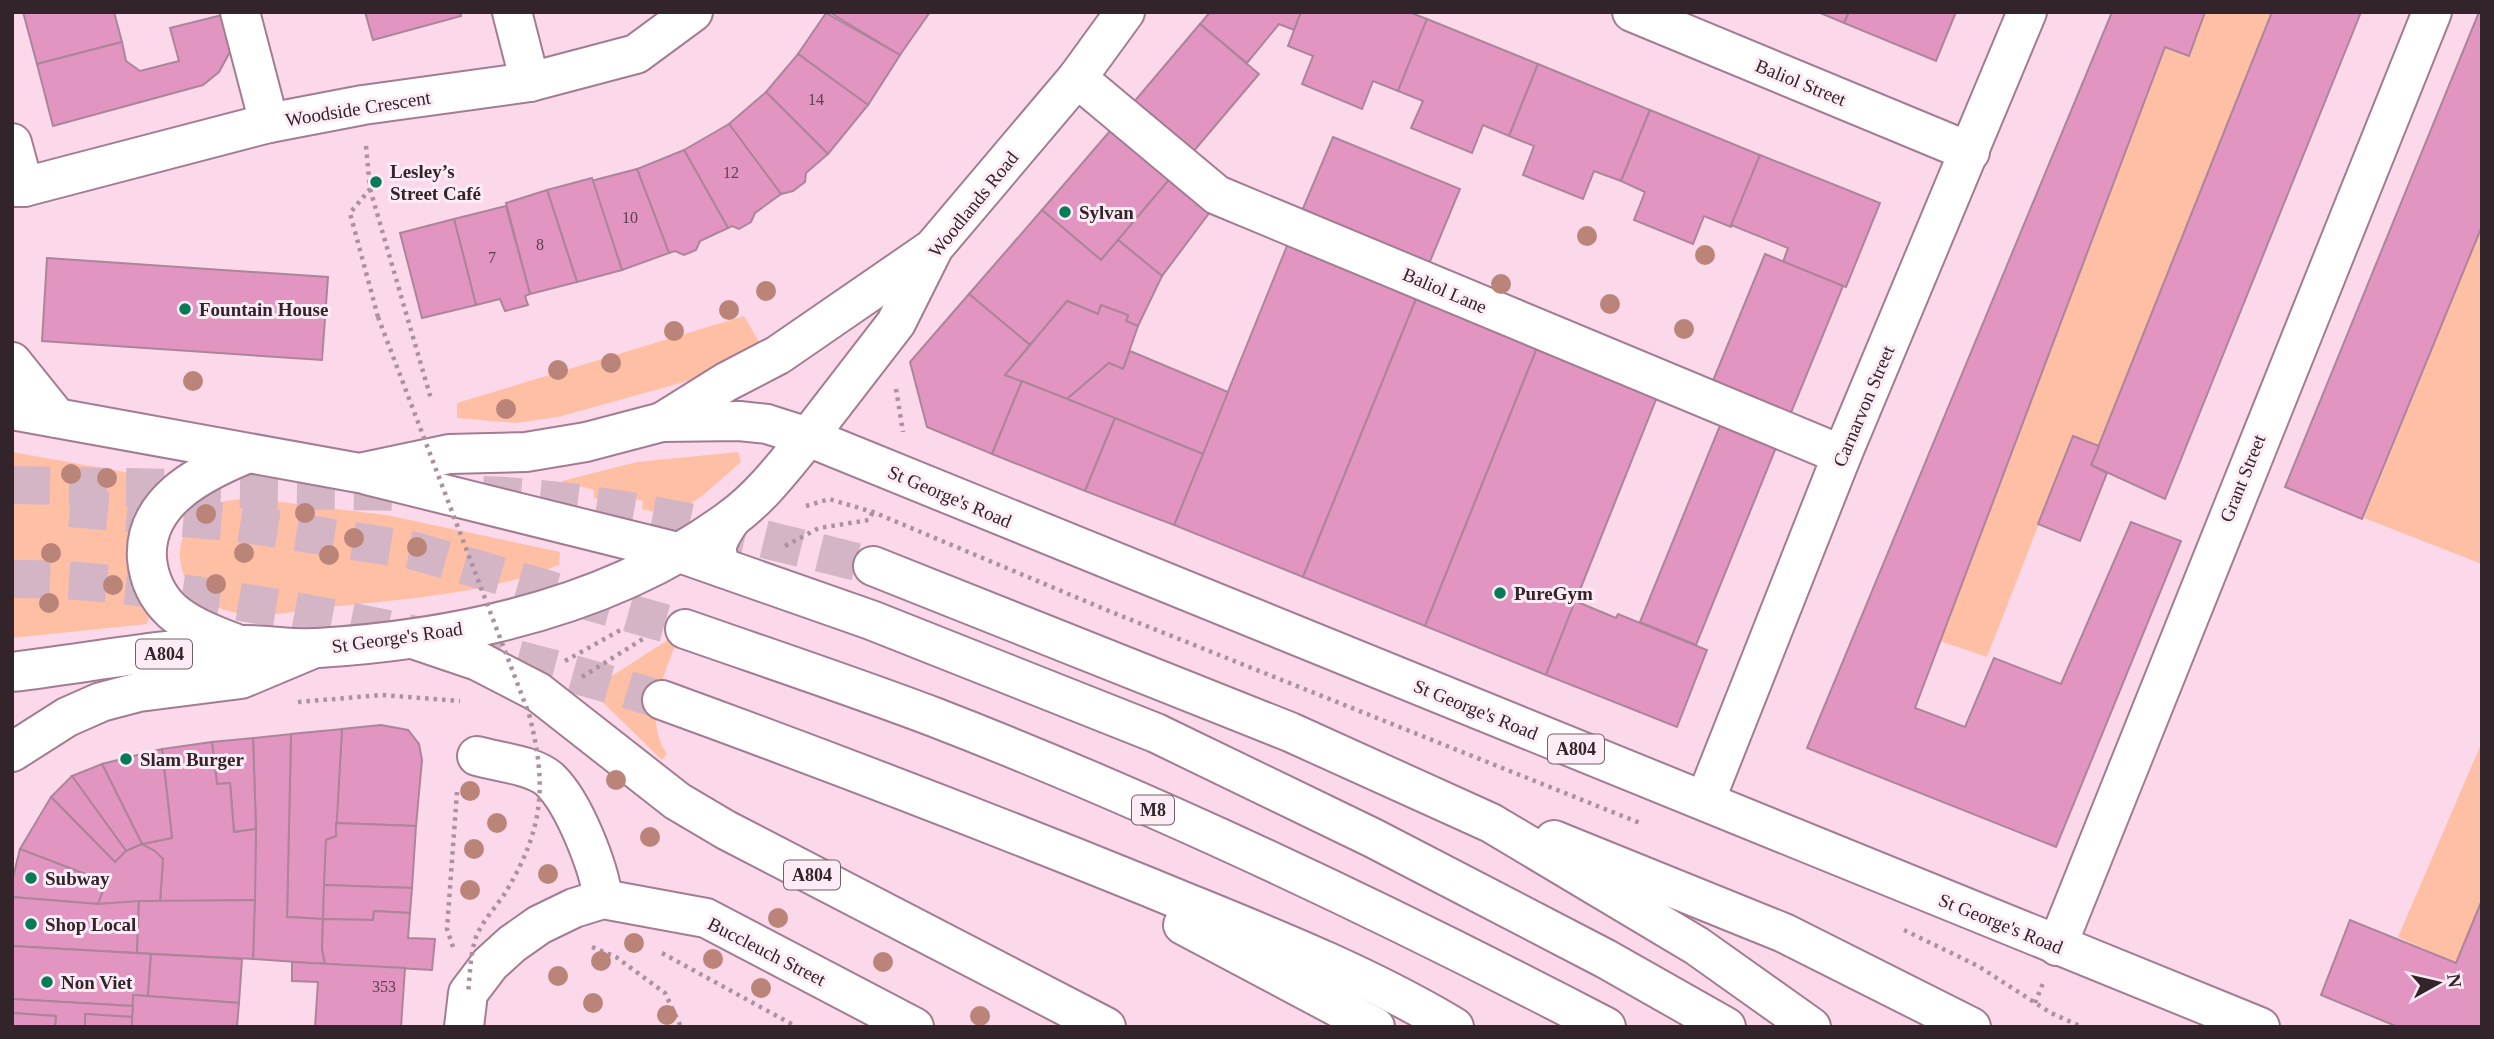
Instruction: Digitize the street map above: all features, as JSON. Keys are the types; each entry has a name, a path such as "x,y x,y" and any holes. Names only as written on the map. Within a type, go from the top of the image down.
{"main road":[{"path":"240,12 269,123"},
{"path":"512,12 530,82"},
{"name":"Woodside Crescent","path":"18,187 269,123 363,105 530,82 636,54 693,12"},
{"name":"Woodlands Road","path":"808,437 896,323 934,247 1077,78 1125,12"},
{"name":"Baliol Street","path":"1632,12 1970,152"},
{"name":"Carnarvon Street","path":"1705,801 1842,455 2027,12"},
{"name":"Grant Street","path":"2057,946 2432,12"},
{"name":"Baliol Lane","path":"1077,78 1217,195 1842,455"},
{"path":"12,143 18,187"},
{"name":"A804","path":"662,422 726,382 778,355 934,247"},
{"path":"12,362 57,418"},
{"name":"St George's Road","path":"12,410 359,473 449,454 493,455 586,442 662,422 739,421 767,424 808,437 2260,1027"},
{"name":"St George's Road","path":"12,672 239,645 316,648 411,638 538,613 606,589 677,552 732,518 757,496 808,437"},
{"path":"239,645 208,632 164,603 151,583 147,547 152,522 163,505 191,482 246,454"},
{"path":"359,473 677,552 961,654 1156,733 1373,838 1605,959 1726,1027"},
{"path":"723,568 716,559 716,547 732,518"},
{"path":"873,566 1290,732 1491,823 1697,946 1811,1027"},
{"name":"M8","path":"685,629 934,717 1139,803 1315,880 1606,1027"},
{"name":"A804","path":"411,638 478,661 538,692 677,801 726,830 1106,1027"},
{"path":"12,752 58,722 102,702 139,692 241,679 316,648"},
{"path":"662,700 989,823 1278,940 1411,1001 1454,1027"},
{"path":"468,769 548,779 566,800 601,882 603,899"},
{"path":"989,823 1375,1027"},
{"path":"1491,823 1571,845 1728,909 1832,956 1971,1027"},
{"name":"Buccleuch Street","path":"466,1000 490,964 539,925 574,908 603,899 706,918 914,1027"}],"path":[{"path":"363,105 370,190 431,399"},
{"path":"370,190 350,213 378,317 529,714 539,750 541,809 535,832 508,888 475,937 466,1000"},
{"path":"873,512 1072,596 1652,828"},
{"path":"455,955 447,929 468,769"},
{"path":"539,925 626,964 665,993 681,1027"},
{"path":"1894,926 1978,966 2051,1013 2082,1027"},
{"path":"660,952 797,1027"}],"shaded area":[{"path":"2205,12 2272,12 2099,446 2073,436 1987,657 1940,641 2165,47 2189,56"},
{"path":"2482,226 2482,564 2364,518"},
{"path":"744,316 762,347 702,377 558,417 516,423 457,418 457,403"},
{"path":"12,452 152,477 154,486 142,499 134,514 127,550 132,586 149,617 147,624 12,638"},
{"path":"738,452 741,462 702,496 672,516 642,509 643,501 625,497 623,505 594,498 594,490 576,485 574,493 565,491 562,481 637,462"},
{"path":"256,499 386,515 560,552 559,565 503,583 446,594 276,614 235,613 206,601 193,590 180,562 181,547 195,518 210,507 226,501"},
{"path":"674,636 677,640 662,683 656,712 660,741 667,754 662,760 590,690"},
{"path":"2482,742 2482,900 2456,963 2398,937"}],"building":[{"path":"23,12 114,12 122,42 37,64"},
{"path":"365,12 460,12 461,16 373,40"},
{"path":"829,12 930,12 900,55"},
{"path":"1210,12 1301,12 1294,30 1279,24 1247,63 1200,24"},
{"path":"1301,12 1409,12 1427,19 1398,91 1373,81 1362,109 1302,84 1313,56 1288,46"},
{"path":"1818,12 1849,12 1844,23"},
{"path":"1849,12 1956,12 1936,61 1844,23"},
{"path":"2112,12 2205,12 2189,56 2165,47 1915,708 1965,727 1994,658 2061,684 2131,522 2181,541 2056,847 1807,748"},
{"path":"2272,12 2361,12 2165,499 2091,465"},
{"path":"2479,12 2482,12 2482,226 2362,519 2285,487"},
{"path":"230,13 231,50 219,72 203,85 53,126 37,64 122,42 126,61 140,71 179,61 170,28"},
{"path":"826,13 900,55 868,105 798,54"},
{"path":"1427,19 1538,64 1509,136 1483,125 1472,153 1411,128 1423,101 1398,91"},
{"path":"1200,24 1259,74 1187,159 1128,109"},
{"path":"798,54 868,105 828,154 766,92"},
{"path":"1538,64 1650,110 1621,181 1594,171 1583,199 1523,175 1534,146 1509,136"},
{"path":"766,92 828,154 806,173 805,182 793,191 781,194 729,124"},
{"path":"1650,110 1760,155 1731,227 1704,216 1693,244 1634,220 1645,192 1621,181"},
{"path":"729,124 781,194 755,213 751,222 739,229 732,226 728,228 684,150"},
{"path":"1116,124 1173,175 1101,260 1042,210"},
{"path":"1333,137 1460,189 1426,271 1299,218"},
{"path":"684,150 728,228 700,241 696,250 684,255 675,251 669,253 637,169"},
{"path":"1760,155 1880,203 1846,287 1783,262 1788,248 1731,225"},
{"path":"637,169 669,253 622,270 591,181"},
{"path":"1173,175 1213,208 1162,276 1118,240"},
{"path":"592,178 622,270 577,282 547,190"},
{"path":"547,190 577,282 530,294 506,203"},
{"path":"506,206 530,294 525,296 528,305 505,311 500,299 476,305 454,219"},
{"path":"1042,210 1101,260 1118,240 1162,276 1138,326 1126,321 1128,315 1101,305 1098,314 1067,301 1030,345 969,294"},
{"path":"454,219 476,305 422,318 400,233"},
{"path":"1291,236 1420,289 1303,577 1174,525"},
{"path":"1765,254 1843,286 1788,420 1710,388"},
{"name":"Fountain House","path":"47,258 328,277 322,360 42,341"},
{"path":"1420,289 1541,338 1425,626 1303,577"},
{"path":"969,294 1030,345 1005,375 1022,381 992,454 927,427 910,362"},
{"path":"1067,301 1098,314 1101,305 1128,315 1126,321 1138,326 1123,369 1109,363 1067,399 1005,375"},
{"path":"1541,338 1661,387 1546,675 1425,626"},
{"path":"1130,351 1228,392 1203,454 1067,399 1109,363 1123,369"},
{"path":"1022,381 1115,418 1085,491 992,454"},
{"path":"1115,418 1203,454 1174,525 1085,491"},
{"path":"1721,423 1777,445 1696,645 1640,622"},
{"path":"2073,436 2099,446 2091,465 2107,473 2080,541 2038,524"},
{"path":"1575,601 1616,618 1618,614 1707,650 1677,727 1546,675"},
{"path":"381,725 408,730 419,744 422,760 416,826 336,823 342,729"},
{"path":"342,729 336,836 326,840 323,919 287,917 291,734"},
{"path":"291,734 287,917 323,919 322,949 325,964 253,959 256,829 253,738"},
{"path":"253,738 256,829 234,832 230,783 217,784 212,742"},
{"path":"212,742 217,784 230,783 234,832 256,829 255,900 160,902 163,859 142,844 172,838 162,749"},
{"path":"162,749 172,838 142,844 102,764"},
{"path":"102,764 142,844 126,851 72,776"},
{"path":"72,776 126,851 115,862 51,797"},
{"path":"51,797 115,862 126,851 142,844 155,851 163,859 160,902 98,904 106,882 20,849"},
{"path":"336,823 416,826 412,888 324,885 326,840 336,836"},
{"path":"20,849 106,882 98,904 12,897 12,881"},
{"path":"324,885 412,888 410,913 374,911 373,920 323,919"},
{"path":"12,897 98,904 139,901 137,953 12,946"},
{"path":"255,900 253,959 137,953 139,901"},
{"path":"2482,900 2482,1027 2398,1027 2321,995 2350,920 2456,963"},
{"path":"374,911 410,913 408,938 435,939 432,970 325,964 322,949 323,919 373,920"},
{"path":"12,946 151,954 148,996 133,995 133,1006 12,999"},
{"path":"151,954 242,959 239,1003 133,995 148,996"},
{"path":"292,962 405,968 401,1027 315,1027 318,982 292,981"},
{"path":"133,995 239,1003 237,1027 132,1027"},
{"path":"12,999 133,1006 132,1017 85,1014 85,1027 55,1027 56,1016 12,1013"},
{"path":"12,1013 56,1016 55,1027 12,1027"},
{"path":"85,1014 132,1017 132,1027 85,1027"}],"tunnel":[{"path":"12,485 399,492"},
{"path":"483,495 533,498 631,511 873,566"},
{"path":"70,508 239,523 411,550 685,629"},
{"path":"12,579 66,580 148,588 338,619 501,655 662,700"}],"place":[{"name":"Lesley’s Street Café","path":"376,182"},
{"name":"Sylvan","path":"1065,212"},
{"name":"Fountain House","path":"185,309"},
{"name":"PureGym","path":"1500,593"},
{"name":"Slam Burger","path":"126,759"},
{"name":"Subway","path":"31,878"},
{"name":"Shop Local","path":"31,924"},
{"name":"Non Viet","path":"47,982"}]}
